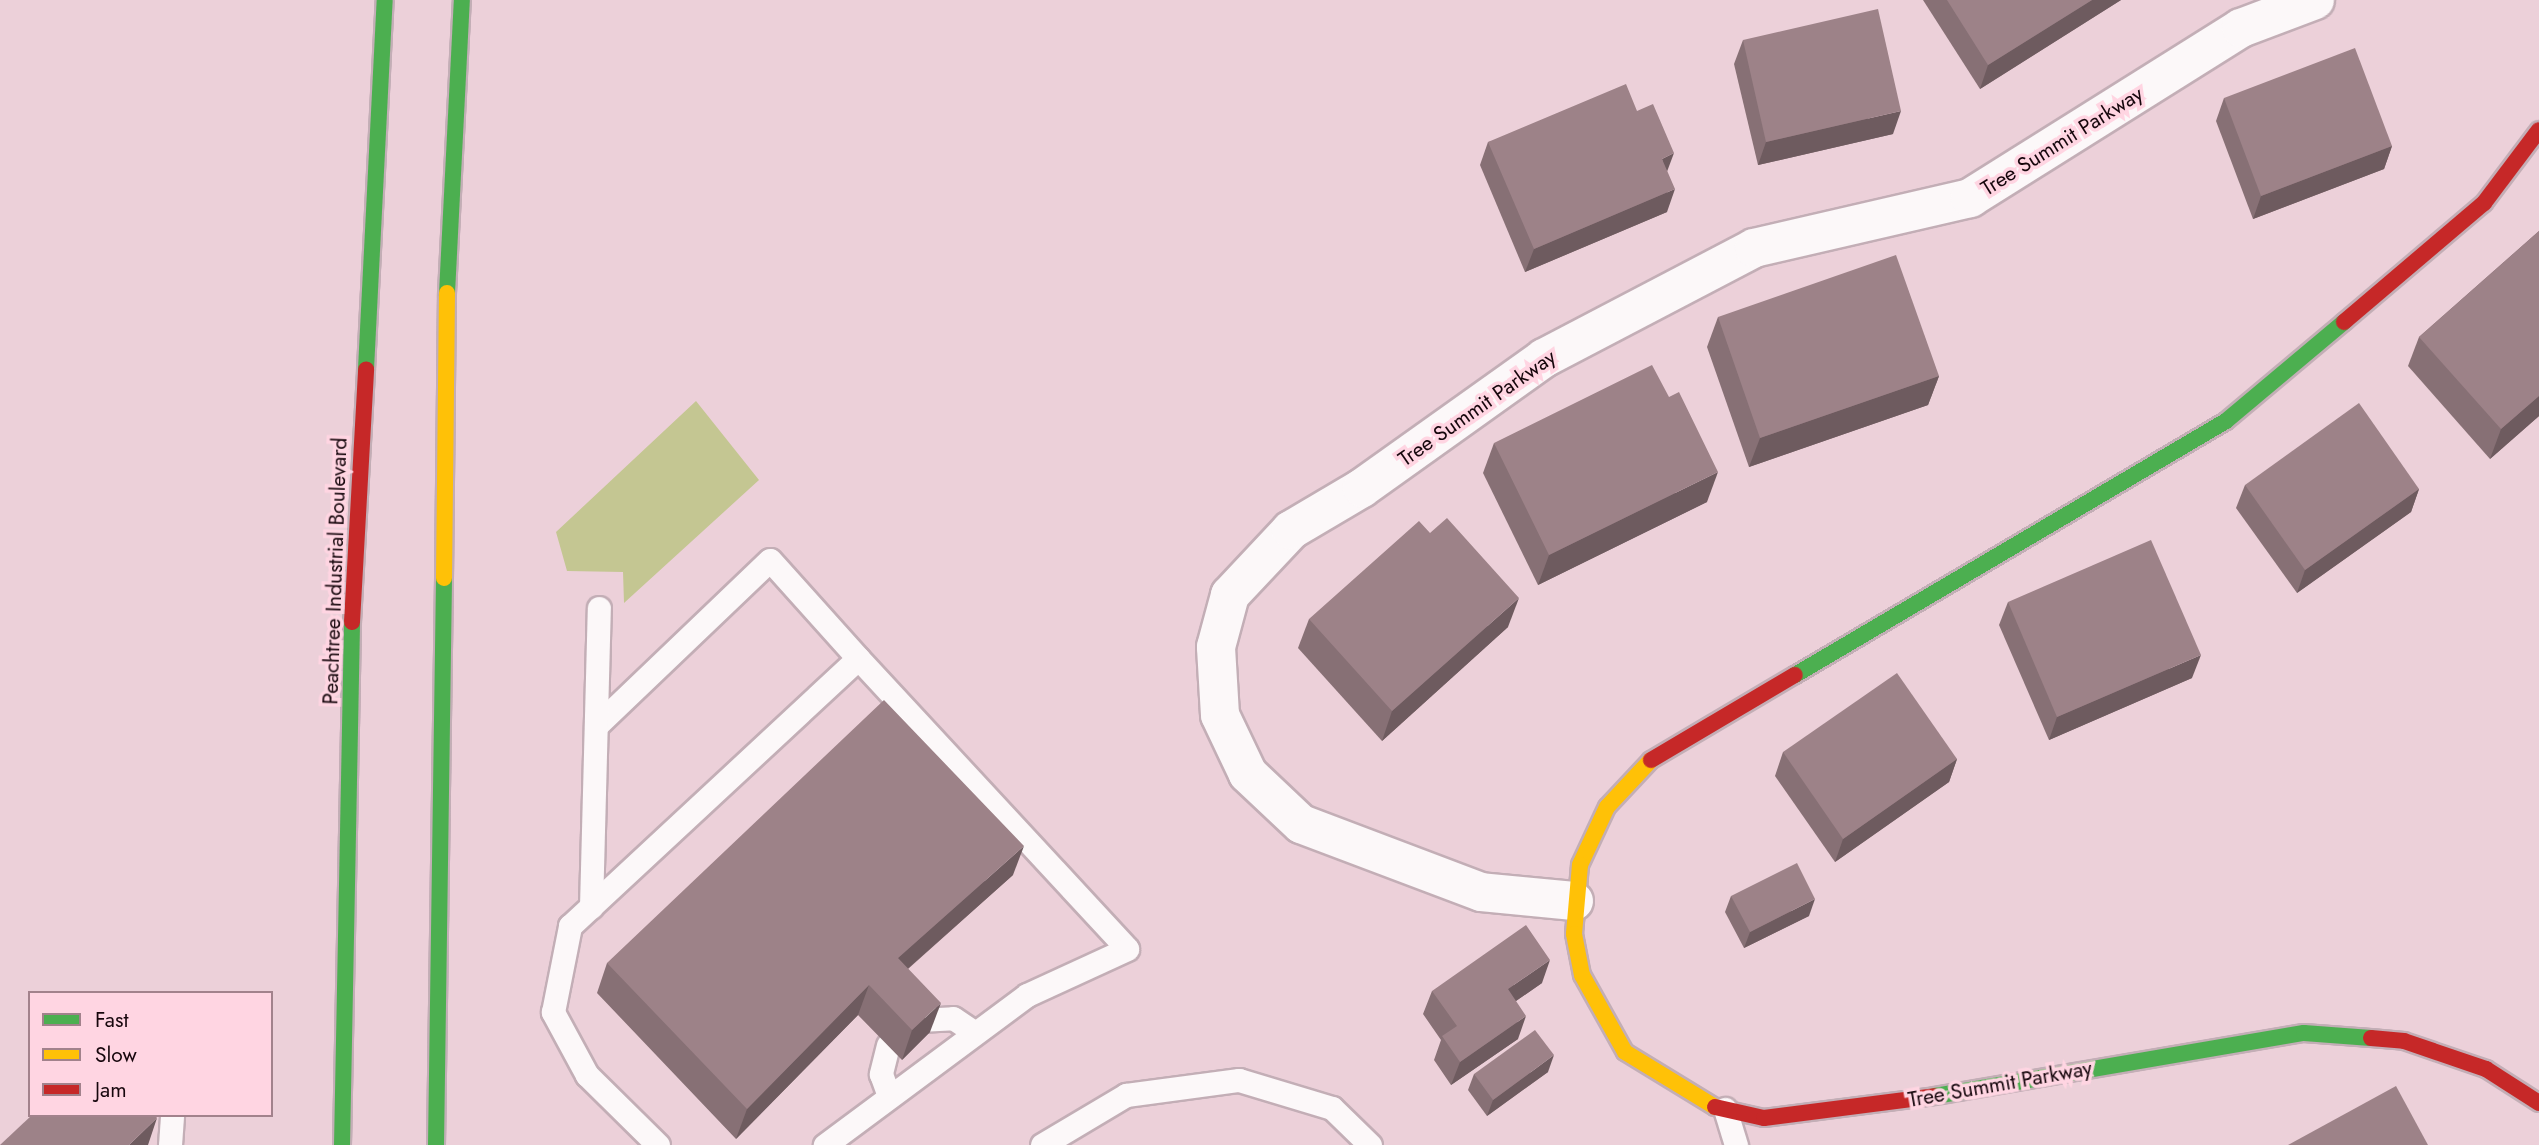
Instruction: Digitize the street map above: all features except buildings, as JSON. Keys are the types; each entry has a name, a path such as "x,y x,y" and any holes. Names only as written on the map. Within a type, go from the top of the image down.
{"main road":[{"name":"Peachtree Industrial Boulevard","path":"341,1145 351,647 385,0"},
{"path":"436,1145 444,802 443,364 462,0"},
{"name":"Tree Summit Parkway","path":"2539,130 2484,203 2226,421 1651,760 1607,807 1580,866 1574,901 1582,975 1625,1052 1701,1104 1725,1110 1765,1118 1841,1112 2304,1033 2404,1041 2486,1069 2539,1103"}],"street":[{"name":"Tree Summit Parkway","path":"1574,901 1481,892 1301,824 1248,774 1220,715 1216,647 1230,595 1291,530 1362,488 1544,358 1754,248 1970,198 2241,28 2315,0"}],"lane":[{"path":"596,726 770,560 1127,949 1027,995 825,1145"},
{"path":"591,907 599,608"},
{"path":"658,1145 587,1075 553,1012 570,926 859,658"},
{"path":"919,1020 953,1018 974,1032"},
{"path":"888,1045 881,1074 890,1096"},
{"path":"1042,1145 1126,1095 1239,1080 1332,1108 1370,1145"},
{"path":"1725,1110 1736,1145"},
{"path":"170,1145 172,1117"}],"shaded area":[{"path":"696,401 759,480 624,603 623,572 567,571 556,532"}],"traffic: fast":[{"path":"366,369 385,0"},
{"path":"447,293 462,0"},
{"path":"1795,675 2226,421 2344,322"},
{"path":"436,1145 444,578"},
{"path":"342,1145 352,622"},
{"path":"1935,1096 2304,1033 2371,1038"}],"traffic: slow":[{"path":"444,578 447,293"},
{"path":"1651,760 1607,807 1580,865 1574,934 1582,975 1625,1052 1715,1107"}],"traffic: jam":[{"path":"2344,322 2484,203 2539,130"},
{"path":"352,622 366,369"},
{"path":"1651,760 1795,675"},
{"path":"2371,1038 2404,1041 2486,1069 2539,1103"},
{"path":"1715,1107 1764,1118 1935,1096"}]}
